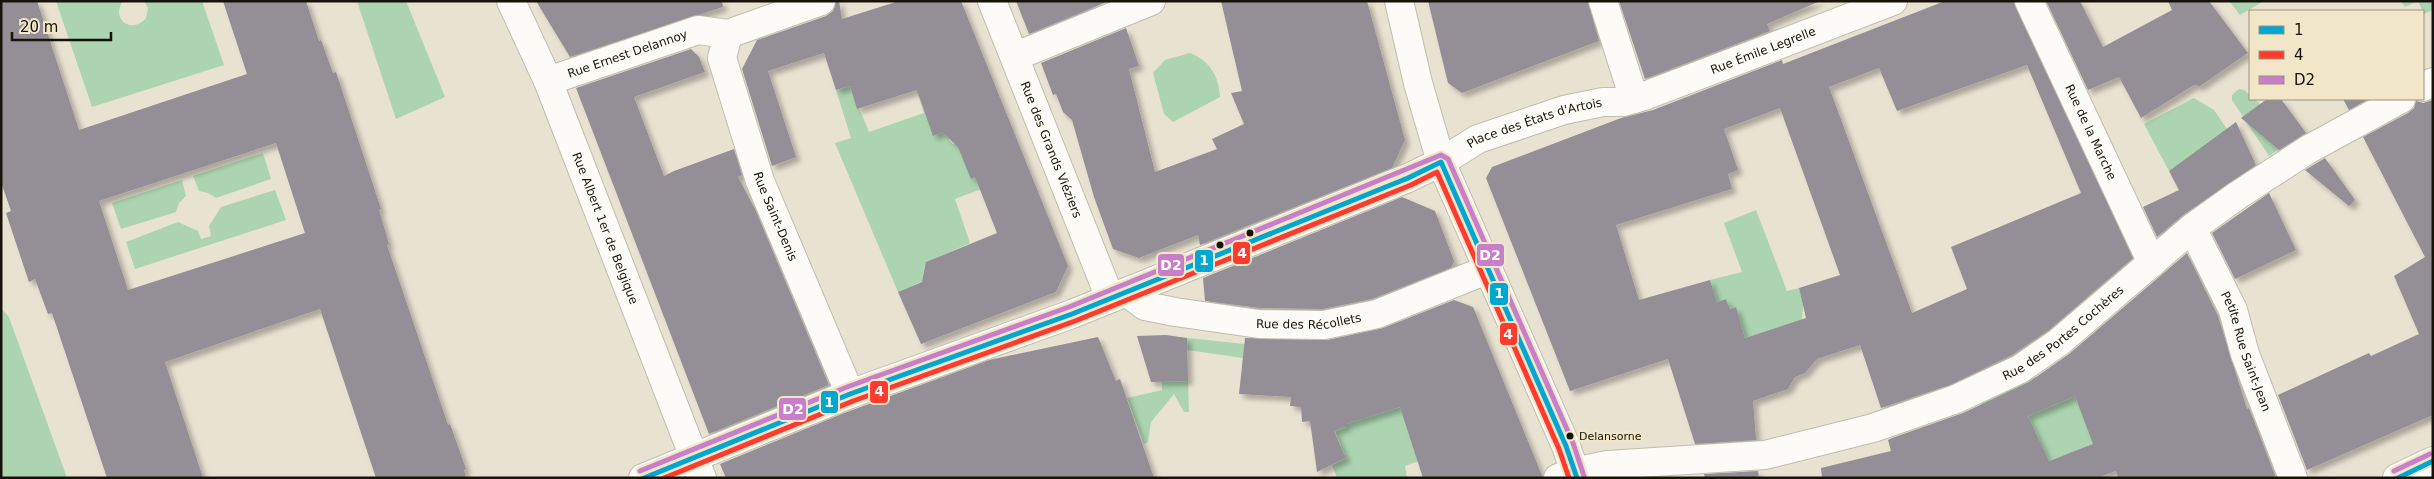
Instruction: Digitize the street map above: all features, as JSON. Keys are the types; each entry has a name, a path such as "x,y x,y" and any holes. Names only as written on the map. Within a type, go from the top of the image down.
{"street":[{"name":"Rue Albert 1er de Belgique","path":"512,1 548,81 698,468"},
{"name":"Rue Ernest Delannoy","path":"548,81 698,30 728,34 821,1"},
{"name":"Rue des Grands Viéziers","path":"992,1 1118,295"},
{"path":"1016,56 1151,1"},
{"path":"1399,1 1418,83 1441,162 1489,270 1570,476"},
{"path":"1603,1 1634,99"},
{"name":"Rue de la Marche","path":"2029,1 2152,263"},
{"name":"Rue Émile Legrelle","path":"1634,99 1883,3"},
{"name":"Rue Saint-Denis","path":"728,34 722,58 760,181 850,394"},
{"name":"Place des États d'Artois","path":"643,478 698,468 850,394 1118,295 1408,178 1441,162 1478,138 1564,110 1603,102 1634,99"},
{"name":"Rue des Portes Cochères","path":"1570,476 1607,465 1678,459 1765,455 1873,428 1956,399 2020,369 2042,354 2192,228 2274,171 2399,100"},
{"name":"Petite Rue Saint-Jean","path":"2192,228 2233,310 2245,354 2292,478"},
{"name":"Rue des Récollets","path":"1118,295 1144,306 1175,312 1259,324 1324,325 1378,314 1489,270"},
{"path":"2397,478 2433,461"}],"green space":[{"path":"56,1 123,1 119,14 121,19 124,23 135,25 146,18 148,8 144,1 202,1 224,65 92,107"},
{"path":"357,1 406,1 445,97 396,119"},
{"path":"2229,1 2264,1 2240,15"},
{"path":"2401,1 2418,1 2405,7"},
{"path":"2418,1 2433,1 2433,10 2424,14 2424,10 2422,10"},
{"path":"1190,53 1203,60 1212,70 1218,82 1220,97 1173,122 1164,114 1153,73 1165,60"},
{"path":"914,83 949,129 949,140 953,144 961,142 972,178 979,176 984,188 955,199 970,243 927,262 924,272 928,279 898,292 835,143 851,138 836,90 850,86 869,132 924,113"},
{"path":"2239,89 2244,90 2249,94 2249,100 2256,100 2287,143 2269,156 2232,100 2232,95"},
{"path":"2194,98 2214,110 2227,129 2169,171 2144,124"},
{"path":"263,153 271,179 216,198 208,193 199,191 193,176"},
{"path":"182,180 186,196 179,203 176,212 121,229 112,203"},
{"path":"275,190 286,220 135,269 126,242 178,222 198,231 201,239 211,236 209,226 221,207"},
{"path":"1756,210 1787,291 1799,288 1803,305 1802,320 1745,338 1736,307 1730,309 1726,299 1717,302 1710,280 1742,272 1724,223"},
{"path":"1,308 9,317 67,478 1,478"},
{"path":"1187,338 1245,344 1243,358 1187,350"},
{"path":"2036,377 2049,407 2076,395 2096,451 2067,454 2034,466 2039,440 2036,432 2030,431 2029,417 2021,401 1986,417 1980,403"},
{"path":"1162,381 1188,381 1189,412 1184,412 1174,394 1151,422 1148,442 1144,444 1127,398 1162,390"},
{"path":"1400,407 1433,456 1405,466 1407,478 1337,478 1332,465 1346,458 1335,431 1346,427 1346,422"}],"building":[{"path":"1,1 37,1 79,130 247,74 223,1 306,1 319,41 321,40 333,73 336,72 381,209 379,210 389,244 387,245 448,425 450,424 466,469 464,470 466,478 376,478 320,309 165,362 203,478 107,478 52,313 48,314 35,279 29,282 6,213 11,211 1,182","holes":["276,143 305,233 128,290 99,201"]},
{"path":"536,1 722,1 723,7 570,57"},
{"path":"836,1 839,1 842,19 899,1 961,1 1068,266 1056,292 921,344 898,292 922,282 926,262 997,233 975,177 971,179 958,147 942,132 933,136 917,90 857,109 850,86 836,90 824,53 768,71 796,157 772,166 742,69 757,40 826,16 833,11"},
{"path":"1016,1 1109,1 1029,34"},
{"path":"1221,1 1367,1 1405,140 1392,168 1200,245 1198,235 1139,258 1113,249 1094,197 1072,120 1063,112 1056,94 1053,95 1041,63 1126,28 1139,66 1129,69 1155,172 1217,149 1212,139 1244,124 1231,93 1242,91"},
{"path":"1428,1 1588,1 1599,41 1462,93 1448,83"},
{"path":"1619,1 1820,1 1767,24 1770,31 1645,79"},
{"path":"1945,1 2014,1 2133,258 2049,330 2012,355 1950,385 1881,408 1860,345 1817,359 1805,373 1795,377 1788,389 1753,401 1756,440 1695,444 1668,359 1570,391 1486,178 1492,167 1621,118 1653,110 1782,60 1783,64","holes":["2027,65 2081,193 1951,247 1967,289 1912,313 1829,87 1879,68 1897,111","1780,108 1840,275 1799,288 1806,318 1745,338 1736,307 1730,309 1726,299 1717,302 1710,280 1639,300 1616,225 1732,189 1728,174 1738,170 1724,129"]},
{"path":"2046,1 2080,1 2103,47 2172,10 2168,1 2209,1 2248,53 2200,86 2194,85 2141,118 2119,77 2088,90"},
{"path":"691,49 699,57 705,72 634,97 664,176 734,149 742,175 738,177 755,209 829,385 709,434 576,88"},
{"path":"2266,100 2282,100 2306,133 2279,150 2241,118"},
{"path":"2344,100 2367,100 2349,110"},
{"path":"2433,100 2433,415 2307,470 2278,395 2369,353 2371,356 2419,334 2394,276 2425,257 2363,137 2408,113 2414,108 2416,101 2423,103"},
{"path":"2236,122 2256,165 2183,215 2157,237 2143,207 2179,190 2169,171"},
{"path":"2325,158 2355,200 2349,206 2305,170"},
{"path":"2269,193 2296,250 2235,279 2212,233"},
{"path":"1402,197 1435,211 1454,261 1451,268 1372,299 1323,309 1260,308 1205,301 1203,278"},
{"path":"2187,253 2218,316 2247,409 2249,408 2276,478 2118,478 2116,471 2097,478 1822,478 1821,468 1891,451 1888,440 1963,413 2029,382 2069,354","holes":["2075,396 2093,444 2049,461 2028,416"]},
{"path":"1454,300 1473,307 1543,478 1423,478 1400,407 1346,424 1346,427 1334,431 1346,458 1317,472 1310,421 1302,422 1301,407 1290,406 1291,397 1239,394 1245,338 1327,340 1383,328"},
{"path":"1166,335 1187,338 1188,381 1151,382 1137,336"},
{"path":"1098,337 1116,381 1120,379 1154,478 726,478 720,464 844,413 989,360"},
{"path":"1758,471 1759,478 1705,478 1704,474"}],"transit line":[{"name":"D2","path":"640,471 847,387 1069,307 1441,155 1448,159 1573,443 1584,476"},
{"name":"1","path":"644,478 850,394 1072,314 1408,178 1441,162 1566,446 1577,478"},
{"name":"4","path":"664,478 853,401 1075,321 1411,185 1437,172 1559,449 1569,478"},
{"name":"D2","path":"2394,471 2430,454"},
{"name":"1","path":"2398,478 2433,461"}],"place":[{"name":"Delansorne","path":"1570,436"}]}
